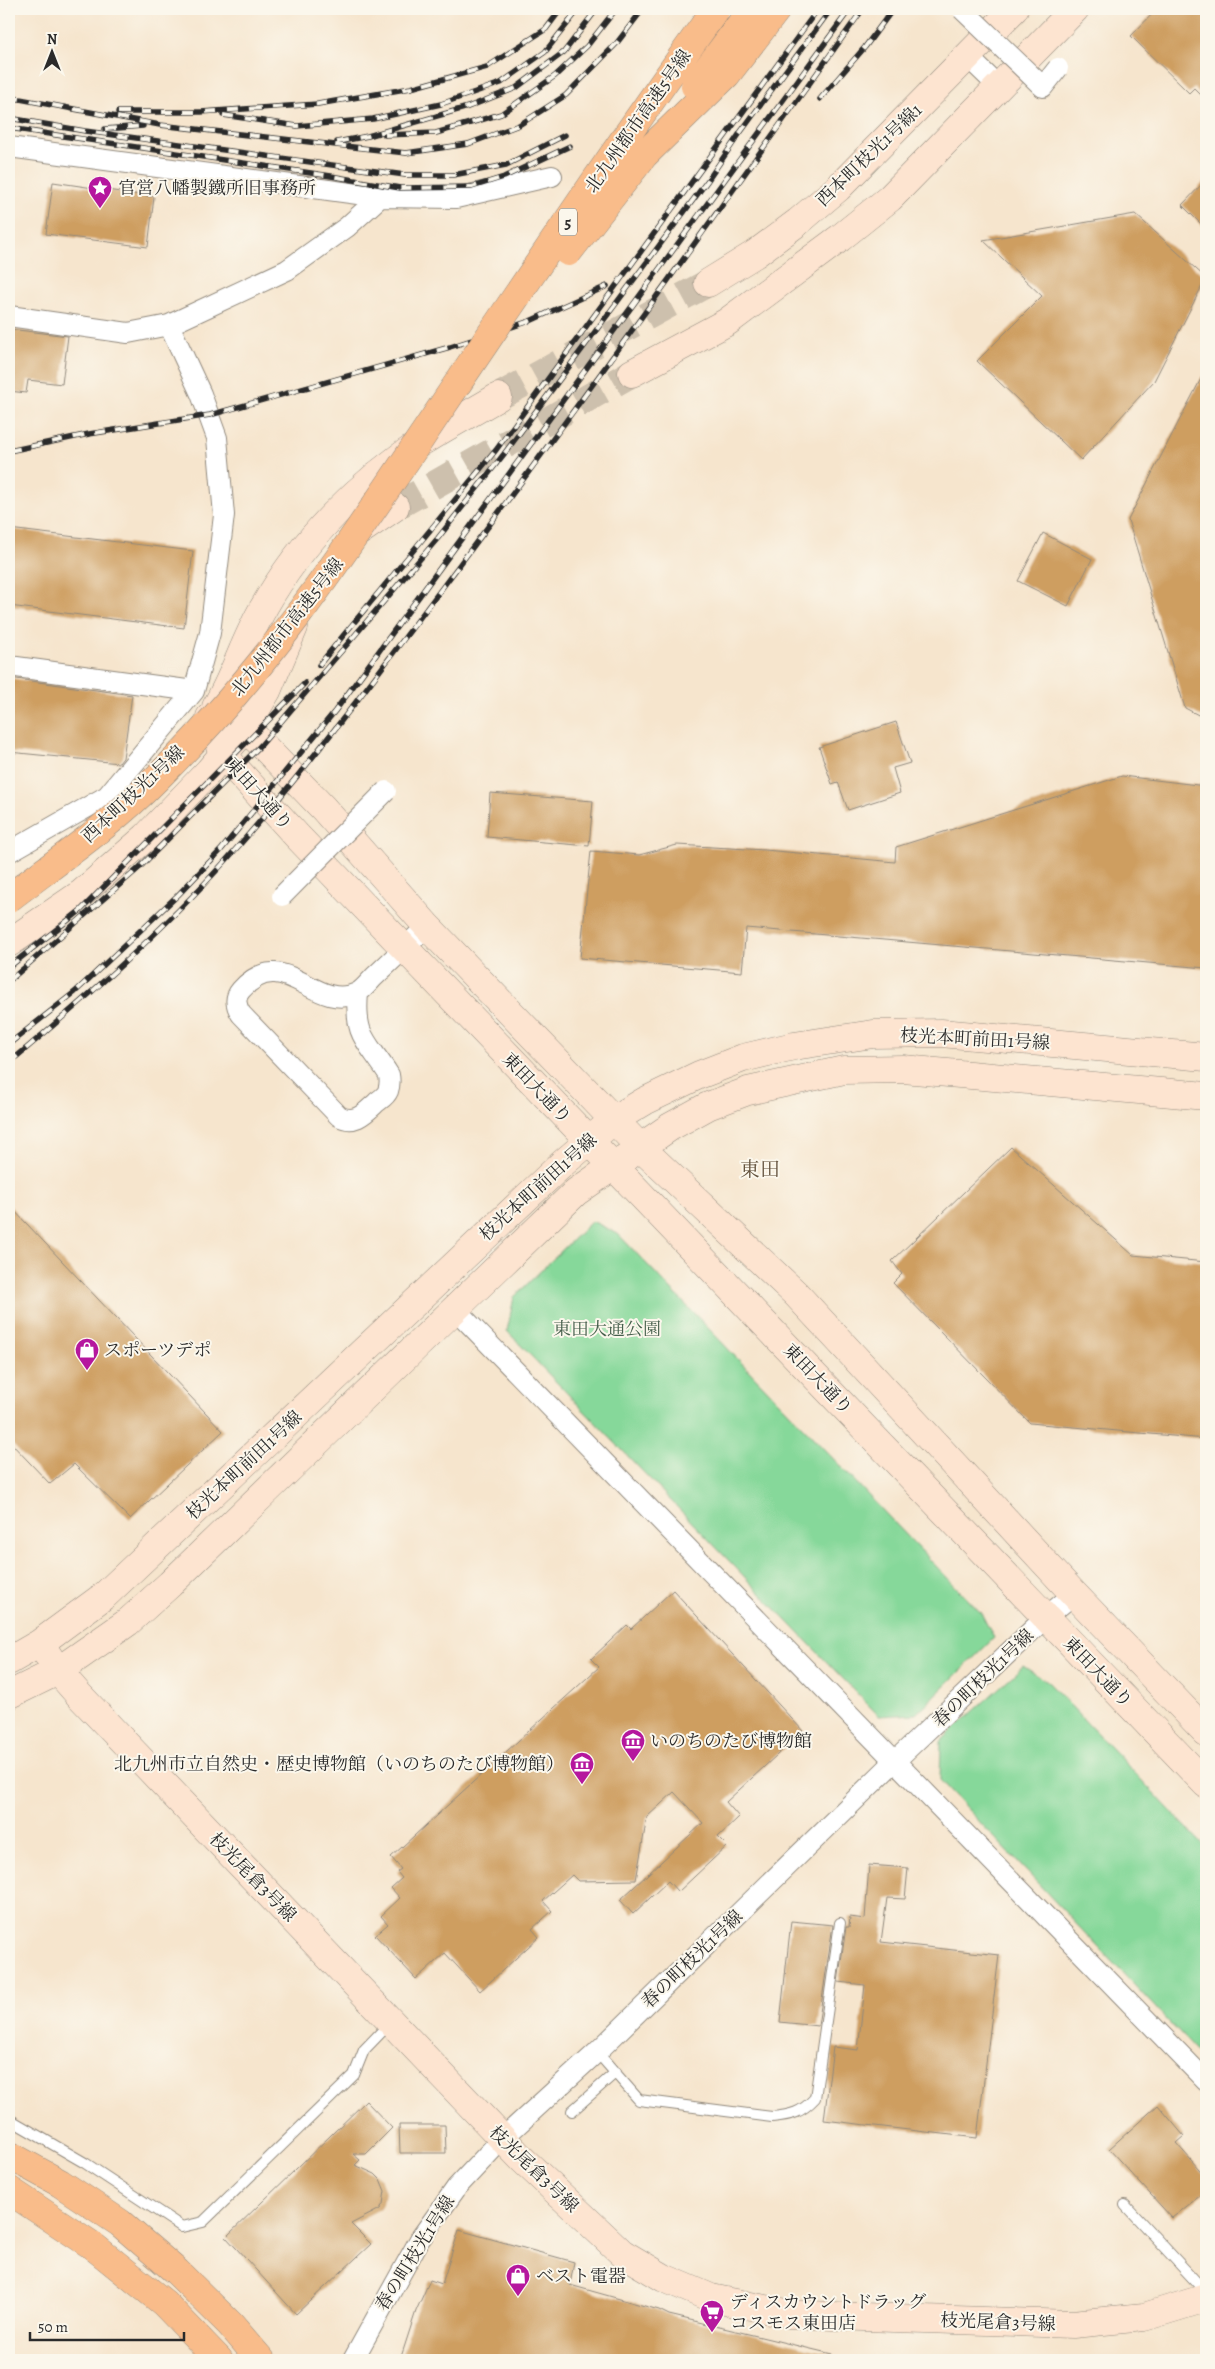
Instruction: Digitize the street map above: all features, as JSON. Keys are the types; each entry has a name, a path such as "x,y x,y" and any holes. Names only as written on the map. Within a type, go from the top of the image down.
{"highway":[{"name":"北九州都市高速5号線","path":"9,896 98,831 155,781 206,728 305,609 504,315 716,9"},
{"path":"423,436 641,159 752,9"},
{"path":"641,159 727,74 777,9"},
{"path":"9,2155 60,2183 120,2223 177,2272 230,2324 261,2360"},
{"path":"9,2190 107,2257 164,2304 219,2360"}],"street":[{"path":"962,9 1043,87 1058,68"},
{"name":"西本町枝光1号線1","path":"708,284 755,254 798,222 838,188 1014,9"},
{"path":"632,373 728,322 890,198 1075,9"},
{"path":"968,57 998,86"},
{"path":"9,147 380,197 456,198 552,176"},
{"path":"9,316 128,333 169,325 287,270 347,227 380,197"},
{"path":"9,852 107,796 194,691 210,633 224,515 217,438 201,394 169,325"},
{"name":"西本町枝光1号線","path":"9,896 82,842 145,788 181,752 210,717 226,690 263,608 286,572 319,531 376,476 422,442 498,397"},
{"name":"西本町枝光1号線","path":"9,943 82,893 132,849 223,756 246,728 267,691 319,571 356,534 395,507"},
{"path":"9,666 194,691"},
{"name":"東田大通り","path":"210,717 246,728 323,808 427,926 640,1147 796,1294 1074,1594 1206,1732"},
{"name":"東田大通り","path":"210,717 223,756 588,1141 1206,1784"},
{"path":"282,896 386,791"},
{"path":"358,992 357,1022 360,1035 389,1075 390,1082 386,1094 364,1114 358,1118 345,1119 339,1116 241,1014 236,1002 240,991 250,981 260,975 269,973 289,975 321,993 338,996 358,992 427,926"},
{"name":"枝光本町前田1号線","path":"9,1661 40,1643 112,1588 284,1428 430,1286 588,1141 614,1119 645,1101 699,1075 742,1058 794,1046 872,1034 940,1033 1206,1057"},
{"name":"枝光本町前田1号線","path":"9,1694 58,1671 128,1622 170,1584 576,1192 670,1126 708,1106 748,1091 844,1070 912,1070 1206,1096"},
{"path":"455,1309 896,1760 1206,2081"},
{"name":"春の町枝光1号線","path":"353,2360 420,2239 457,2186 502,2139 597,2052 896,1760 1046,1617 1074,1594"},
{"name":"枝光尾倉3号線","path":"40,1643 58,1671 502,2139 622,2253 664,2278 711,2298 790,2314 1073,2324 1144,2317 1206,2298"}],"lane":[{"path":"597,2052 639,2100 772,2117 788,2116 804,2110 815,2098 840,1923"},
{"path":"9,2119 84,2163 182,2227 203,2222 354,2075 364,2050 391,2022"},
{"path":"572,2111 616,2072"},
{"path":"1126,2205 1201,2287 1206,2298"}],"green space":[{"name":"東田大通公園","path":"592,1221 618,1234 981,1613 994,1638 916,1714 879,1716 507,1331 514,1297"},
{"path":"1023,1666 1049,1683 1206,1848 1206,2061 940,1780 941,1741"}],"building":[{"path":"1157,9 1206,9 1206,100 1194,88 1189,93 1131,36"},
{"path":"1206,180 1206,229 1182,205"},
{"path":"53,182 154,197 148,247 46,234"},
{"path":"1135,214 1206,278 1154,381 1081,460 977,361 1042,296 983,240"},
{"path":"9,329 68,336 62,384 28,380 26,393 9,391"},
{"path":"1206,369 1206,719 1185,708 1128,520"},
{"path":"9,529 193,551 184,628 9,606"},
{"path":"1043,533 1092,559 1068,606 1018,581"},
{"path":"9,678 132,695 123,758 119,763 9,752"},
{"path":"896,722 910,763 893,768 900,793 848,810 838,782 832,784 819,747"},
{"path":"1122,776 1206,786 1206,968 746,928 742,972 580,958 591,851 639,855 677,845 765,850 895,862 896,847"},
{"path":"490,793 593,801 589,846 487,837"},
{"path":"1011,1147 1133,1255 1206,1262 1206,1439 1030,1423 893,1283 902,1274 892,1261"},
{"name":"スポーツデポ","path":"9,1205 223,1431 130,1519 74,1464 50,1484 9,1441"},
{"name":"いのちのたび博物館","path":"673,1590 803,1731 726,1802 739,1817 718,1837 727,1846 678,1892 668,1881 633,1914 620,1900 703,1823 674,1792 647,1817 636,1880 578,1881 572,1875 543,1901 552,1911 532,1929 539,1937 480,1991 445,1953 416,1979 375,1935 388,1924 381,1916 400,1898 391,1888 402,1878 397,1872 401,1869 391,1857 599,1667 591,1659 627,1625 631,1629"},
{"path":"869,1865 908,1868 905,1899 887,1898 881,1942 999,1955 977,2138 824,2120 833,2047 858,2050 865,1985 838,1982 846,1927 849,1927 850,1917 865,1919"},
{"path":"791,1921 833,1925 818,2026 780,2022"},
{"path":"366,2101 392,2128 366,2154 353,2154 360,2160 355,2165 375,2174 380,2179 385,2191 383,2204 380,2209 351,2224 371,2244 296,2314 226,2237"},
{"path":"1158,2105 1184,2136 1176,2143 1206,2177 1206,2191 1172,2218 1109,2149"},
{"path":"399,2125 445,2125 446,2153 400,2153"},
{"name":"ベスト電器","path":"459,2230 574,2262 570,2285 659,2310 669,2315 832,2354 832,2360 400,2360 416,2311 430,2280 442,2284"}],"tunnel":[{"path":"498,397 708,283"},
{"path":"395,507 632,373"}],"railway":[{"path":"118,112 201,112 318,104 411,88 487,67 546,29 561,9"},
{"path":"223,115 297,126 373,119 441,104 501,83 545,52 579,9"},
{"path":"337,142 368,136 468,107 516,88 564,52 597,9"},
{"path":"385,135 436,133 501,114 555,76 587,46 616,9"},
{"path":"9,97 160,125 406,153 468,144 519,125 566,95 616,44 643,9"},
{"path":"319,665 496,450 818,9"},
{"path":"9,981 139,868 261,745 438,538 504,454 708,180 831,9"},
{"path":"9,1044 75,992 178,895 221,850 335,711 850,9"},
{"path":"9,1063 150,939 203,886 297,777 395,651 537,460 863,9"},
{"path":"820,99 865,47 893,9"},
{"path":"9,118 85,131 405,175 453,175 506,165 565,135"},
{"path":"105,129 143,126"},
{"path":"9,128 400,188 472,187 504,177 570,146"},
{"path":"9,451 89,434 210,415 450,347 530,321 607,286"},
{"path":"9,967 81,910 305,683"}],"place":[{"name":"官営八幡製鐵所旧事務所","path":"100,209"},
{"name":"スポーツデポ","path":"87,1371"},
{"name":"いのちのたび博物館","path":"633,1762"},
{"name":"北九州市立自然史・歴史博物館（いのちのたび博物館）","path":"582,1785"},
{"name":"ベスト電器","path":"518,2297"},
{"name":"ディスカウントドラッグ コスモス東田店","path":"712,2333"}],"district":[{"name":"東田","path":"760,1169"}]}
